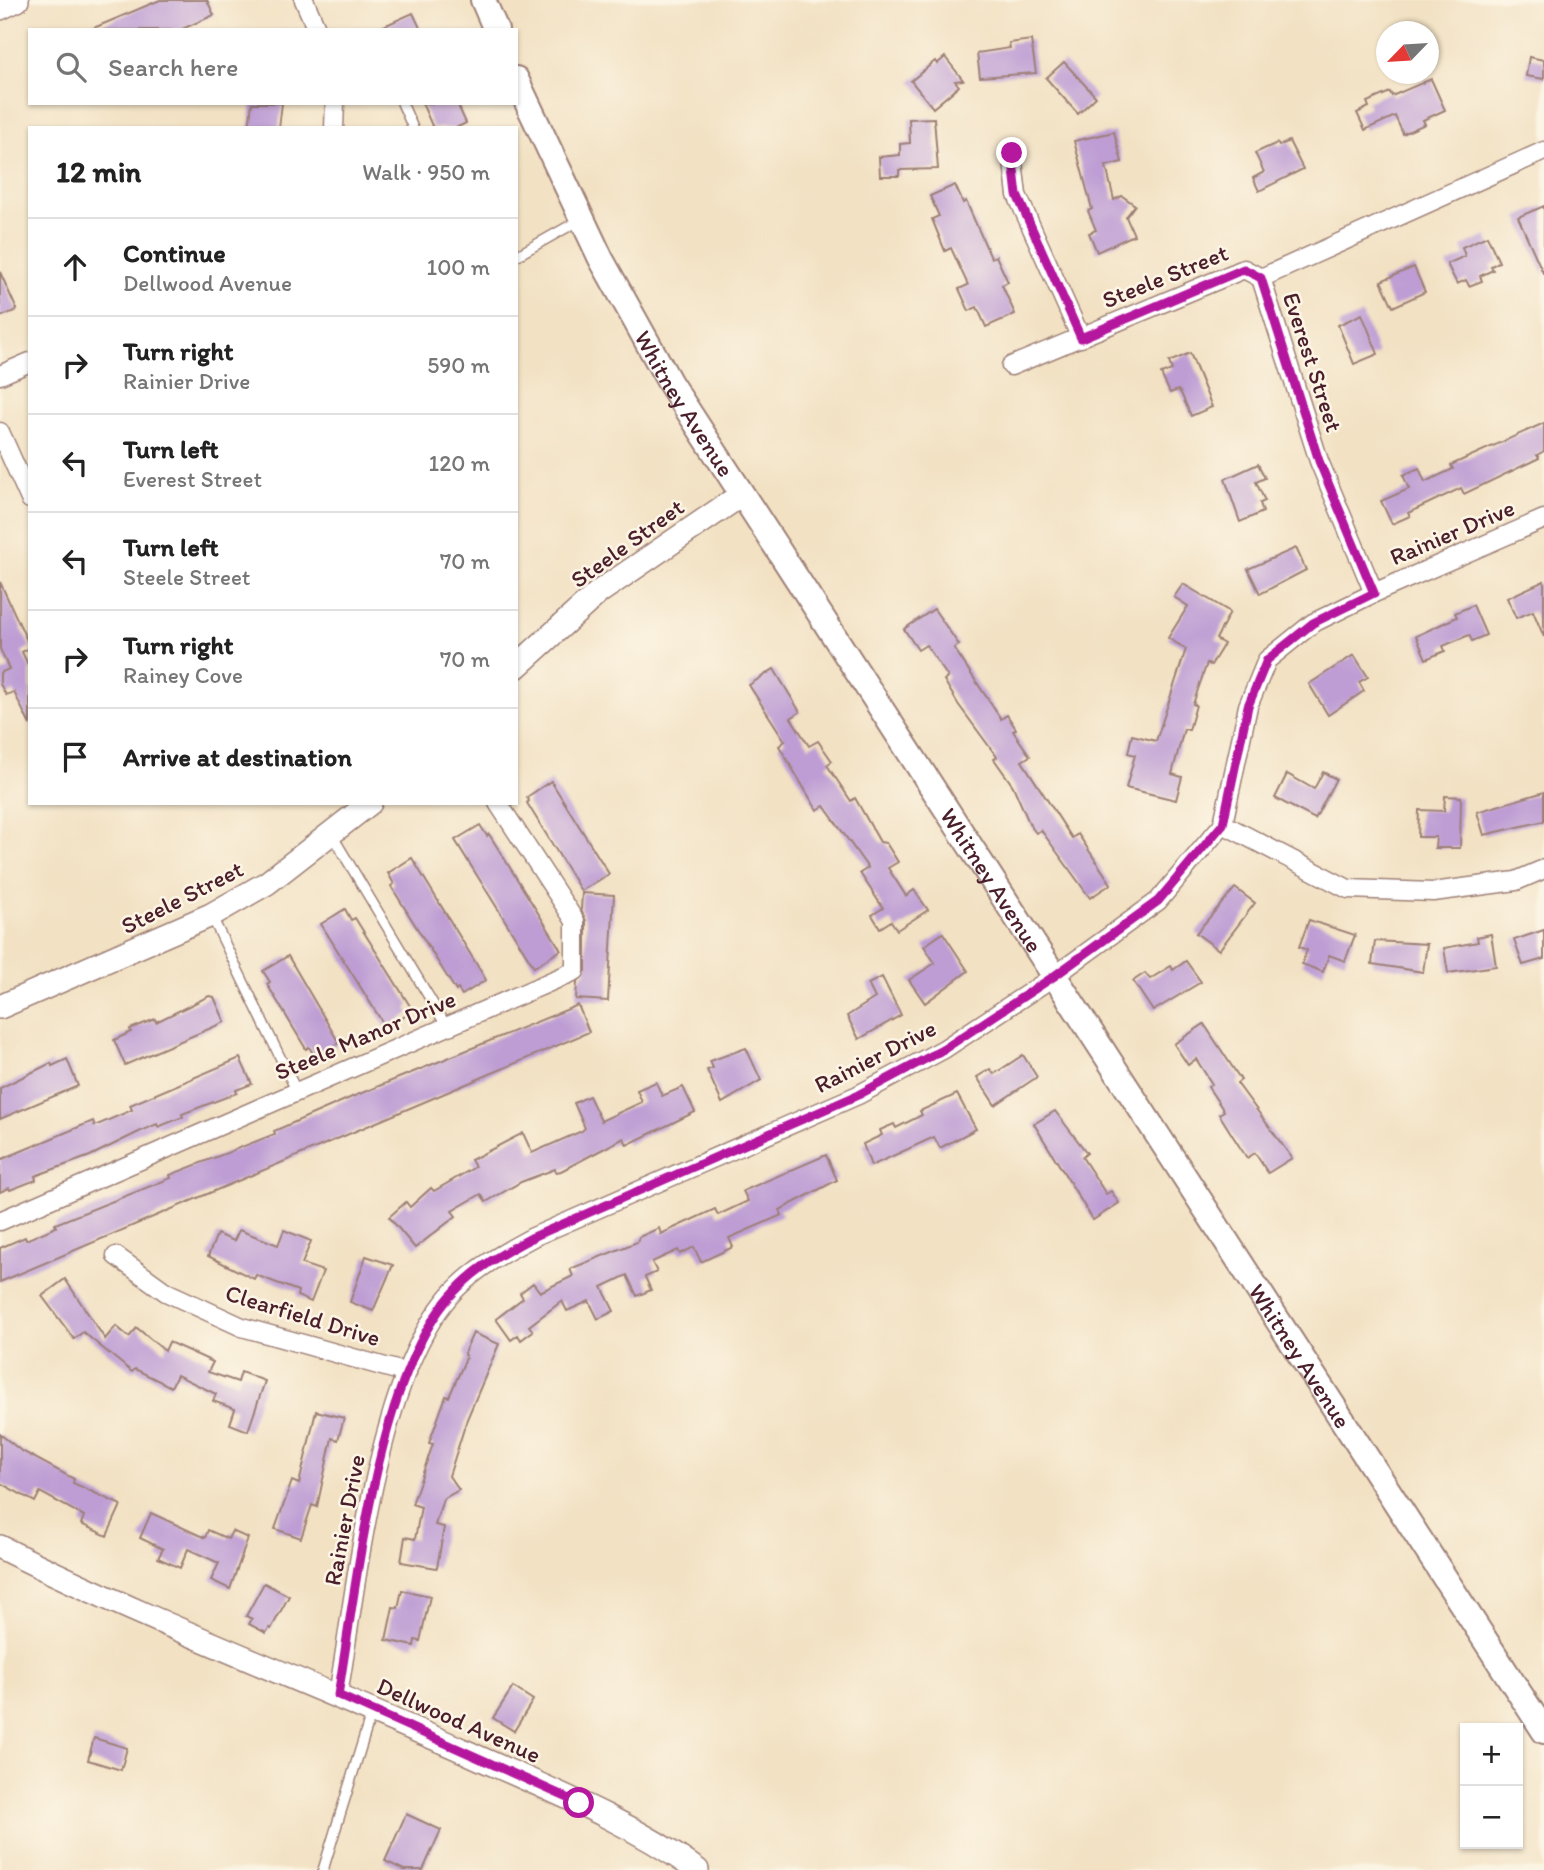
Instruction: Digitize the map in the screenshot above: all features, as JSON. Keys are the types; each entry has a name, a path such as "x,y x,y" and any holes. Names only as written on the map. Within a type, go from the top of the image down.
{"main road":[{"path":"483,0 495,28"},
{"name":"Whitney Avenue","path":"518,83 582,219 670,383 1544,1731"}],"street":[{"path":"0,8 17,0"},
{"path":"303,0 316,28"},
{"path":"334,126 335,105"},
{"name":"Everest Street","path":"1374,593 1319,461 1261,278 1544,151"},
{"path":"1012,153 1017,195 1081,338"},
{"name":"Steele Street","path":"1011,366 1244,269 1261,278"},
{"path":"0,375 28,363"},
{"path":"0,432 28,495"},
{"name":"Steele Street","path":"518,665 599,592 741,495"},
{"name":"Rainier Drive","path":"338,1695 379,1461 407,1373 428,1326 454,1291 489,1261 533,1237 858,1095 944,1049 1053,977 1158,901 1223,824 1248,706 1267,660 1313,623 1374,593 1544,519"},
{"name":"Steele Street","path":"0,1007 211,915 267,883 368,805"},
{"name":"Steele Manor Drive","path":"0,1221 575,971 575,920 499,805"},
{"path":"1223,824 1348,889 1433,892 1516,881 1544,869"},
{"name":"Clearfield Drive","path":"116,1256 166,1292 242,1326 407,1373"},
{"name":"Dellwood Avenue","path":"0,1548 69,1582 373,1710 634,1829 697,1870"}],"lane":[{"path":"403,105 412,126"},
{"path":"518,255 582,219"},
{"path":"332,835 447,1027"},
{"path":"211,915 297,1092"},
{"path":"323,1870 373,1710"}],"building":[{"path":"160,0 207,0 214,15 185,28 94,28"},
{"path":"413,13 420,28 379,28"},
{"path":"1031,40 1036,73 980,77 977,53 1010,48 1009,43"},
{"path":"945,57 963,80 955,81 959,86 933,108 911,81 935,61 937,64"},
{"path":"1529,57 1544,60 1544,79 1526,76"},
{"path":"1064,62 1096,97 1078,114 1046,78"},
{"path":"1420,84 1433,84 1445,110 1423,120 1425,124 1403,134 1395,116 1365,130 1357,113 1369,107 1367,102 1390,92 1392,96"},
{"path":"252,105 282,105 279,126 249,126"},
{"path":"423,105 458,105 466,123 460,126 432,126"},
{"path":"934,118 938,169 899,170 899,176 880,176 879,157 900,155 900,144 910,143 909,119"},
{"path":"1114,132 1122,162 1106,166 1114,200 1122,196 1135,205 1126,217 1134,235 1097,252 1089,233 1096,230 1088,211 1092,209 1074,141"},
{"path":"1289,141 1303,169 1259,191 1253,178 1264,172 1255,153 1277,143 1279,146"},
{"path":"955,185 963,203 966,201 991,258 996,256 1008,282 1002,285 1015,314 986,327 977,307 969,311 959,289 968,285 951,248 945,251 932,219 939,216 930,196"},
{"path":"1544,206 1544,275 1518,217"},
{"path":"1487,236 1499,262 1491,266 1493,270 1480,276 1482,281 1469,286 1466,280 1457,284 1447,264 1465,256 1462,247"},
{"path":"1414,267 1425,292 1393,307 1381,281"},
{"path":"0,272 17,310 0,317"},
{"path":"1362,314 1378,354 1354,364 1338,325"},
{"path":"1190,353 1212,407 1191,416 1181,393 1178,390 1170,393 1161,374 1172,370 1169,362"},
{"path":"1544,423 1544,451 1537,455 1539,458 1464,494 1461,488 1408,513 1410,516 1392,524 1381,501 1409,489 1403,475 1419,468 1425,482 1453,469 1451,465"},
{"path":"1258,464 1265,478 1256,482 1265,501 1260,503 1263,512 1240,522 1225,479"},
{"path":"1296,548 1306,570 1260,594 1248,569"},
{"path":"1544,581 1544,637 1533,611 1516,618 1507,598"},
{"path":"0,582 28,643 28,648 22,652 28,665 28,721 14,692 6,695 0,684 0,673 9,669 0,649"},
{"path":"1183,584 1230,612 1216,639 1224,644 1211,665 1207,663 1193,704 1196,705 1189,730 1184,729 1172,774 1182,777 1176,800 1126,788 1135,755 1128,753 1132,735 1156,741 1186,649 1168,638 1188,606 1174,597"},
{"path":"1473,605 1486,635 1472,641 1469,635 1443,646 1445,651 1426,659 1416,636 1457,617 1455,613"},
{"path":"934,609 959,645 954,648 1001,719 1007,715 1016,729 1013,731 1030,756 1022,761 1072,838 1078,834 1111,884 1090,898 1041,830 1036,833 1030,825 1013,786 994,759 997,757 958,704 944,680 948,677 926,645 918,650 904,629"},
{"path":"1354,655 1368,677 1359,682 1364,691 1328,715 1309,684"},
{"path":"774,669 800,712 791,718 809,746 818,741 832,761 827,765 851,801 855,798 880,842 886,843 898,862 888,868 906,896 914,890 928,910 897,930 891,921 880,928 872,915 883,908 860,873 868,868 824,806 817,810 779,746 785,741 749,685"},
{"path":"1323,772 1336,779 1315,819 1275,798 1287,774 1314,789"},
{"path":"551,781 609,874 581,891 527,803 527,797"},
{"path":"1544,792 1544,821 1484,835 1477,812"},
{"path":"1445,796 1461,797 1460,848 1435,848 1436,837 1418,837 1419,810 1444,811"},
{"path":"480,825 487,836 489,834 561,950 534,967 455,840"},
{"path":"412,858 486,980 462,995 458,989 456,991 391,886 394,884 388,873"},
{"path":"1235,888 1255,903 1219,950 1196,933"},
{"path":"582,893 614,895 608,1001 576,999 577,982 586,971 586,921 581,910"},
{"path":"345,909 351,920 355,918 410,1006 407,1008 410,1013 386,1028 321,924"},
{"path":"1309,920 1355,935 1345,961 1329,955 1323,972 1302,964 1307,950 1299,947"},
{"path":"1544,930 1544,959 1523,965 1514,940"},
{"path":"943,933 968,971 925,1003 909,980 935,963 924,946"},
{"path":"1491,934 1496,966 1448,973 1444,948 1478,942 1477,937"},
{"path":"1375,941 1427,944 1423,972 1372,964"},
{"path":"288,956 339,1043 315,1057 309,1047 306,1049 267,984 270,982 263,971"},
{"path":"1186,961 1201,982 1153,1011 1133,981 1145,973 1150,979 1171,966 1173,970"},
{"path":"882,977 901,1015 859,1039 847,1016 875,998 868,984"},
{"path":"209,996 214,997 225,1022 125,1065 114,1040 131,1032 130,1029 155,1019 156,1022"},
{"path":"578,1005 589,1032 0,1282 0,1248 25,1237 26,1240 56,1227 55,1224 171,1178 170,1175 275,1134 274,1131 352,1097"},
{"path":"1204,1024 1241,1080 1237,1083 1292,1158 1268,1173 1255,1153 1247,1158 1234,1138 1219,1114 1224,1111 1208,1087 1212,1084 1196,1059 1188,1065 1174,1044"},
{"path":"746,1048 761,1080 722,1103 707,1070 713,1068 710,1061"},
{"path":"1023,1055 1037,1077 995,1105 977,1077 990,1069 994,1074"},
{"path":"240,1058 252,1084 236,1090 237,1093 182,1114 183,1117 158,1127 157,1124 90,1156 35,1176 36,1180 0,1192 0,1160 93,1121 95,1126 132,1110 130,1105"},
{"path":"67,1059 78,1086 0,1119 0,1088 51,1063 52,1066"},
{"path":"656,1082 662,1096 683,1087 695,1112 627,1145 624,1138 561,1171 556,1172 555,1169 521,1182 486,1202 481,1194 452,1211 456,1216 415,1248 389,1217 406,1202 410,1207 431,1188 434,1191 475,1167 471,1160 523,1133 532,1153 582,1131 585,1128 574,1103 589,1096 601,1121 642,1102 637,1090"},
{"path":"957,1094 976,1129 940,1148 934,1137 871,1166 863,1144 882,1135 880,1130 894,1124 896,1128 922,1115 920,1111"},
{"path":"1055,1111 1087,1153 1082,1157 1106,1194 1111,1191 1119,1203 1093,1220 1034,1124"},
{"path":"826,1155 837,1180 780,1210 782,1215 729,1238 733,1247 701,1262 694,1247 680,1254 678,1250 652,1262 657,1272 645,1277 651,1290 637,1296 627,1275 602,1287 614,1311 598,1319 589,1301 567,1311 562,1301 529,1326 533,1331 521,1340 518,1335 511,1340 496,1319 523,1298 520,1293 533,1283 540,1292 573,1276 570,1269 637,1242 639,1237 659,1228 661,1234 715,1209 718,1215 748,1201 743,1191"},
{"path":"239,1230 278,1245 284,1230 311,1241 302,1264 323,1271 311,1302 297,1296 298,1291 256,1275 254,1279 208,1256 217,1234 234,1241"},
{"path":"366,1256 393,1265 373,1311 350,1302"},
{"path":"65,1279 105,1339 116,1326 129,1337 137,1328 165,1351 169,1342 213,1362 208,1372 238,1382 241,1372 265,1381 248,1431 230,1424 235,1409 213,1401 216,1394 177,1375 171,1387 135,1369 132,1372 83,1332 74,1339 42,1296"},
{"path":"473,1333 499,1344 467,1419 449,1476 459,1490 443,1499 435,1525 444,1527 437,1568 401,1562 405,1537 415,1539 421,1507 412,1504 433,1444 429,1443 446,1396 449,1397 466,1358 464,1353"},
{"path":"316,1411 344,1418 338,1440 332,1438 317,1507 312,1505 301,1538 275,1529 292,1481 299,1484"},
{"path":"0,1434 20,1450 74,1479 73,1483 121,1505 107,1536 81,1524 84,1516 40,1492 35,1502 0,1483"},
{"path":"151,1513 205,1538 208,1530 228,1539 232,1531 248,1538 230,1589 211,1580 219,1563 188,1549 180,1568 158,1558 163,1549 140,1538"},
{"path":"264,1583 289,1596 271,1629 266,1633 249,1624 252,1619 246,1616"},
{"path":"402,1590 430,1596 420,1641 415,1640 414,1646 386,1640 393,1607 398,1608"},
{"path":"513,1687 533,1700 514,1731 493,1718"},
{"path":"94,1738 127,1748 121,1770 88,1760"},
{"path":"406,1814 441,1830 423,1870 404,1870 385,1861"}],"route":[{"path":"579,1803 338,1695 379,1461 407,1373 428,1326 454,1291 489,1261 533,1237 858,1095 944,1049 1053,977 1158,901 1223,824 1248,706 1267,660 1313,623 1374,593 1319,461 1261,278 1244,269 1081,338 1017,195 1012,153"}]}
